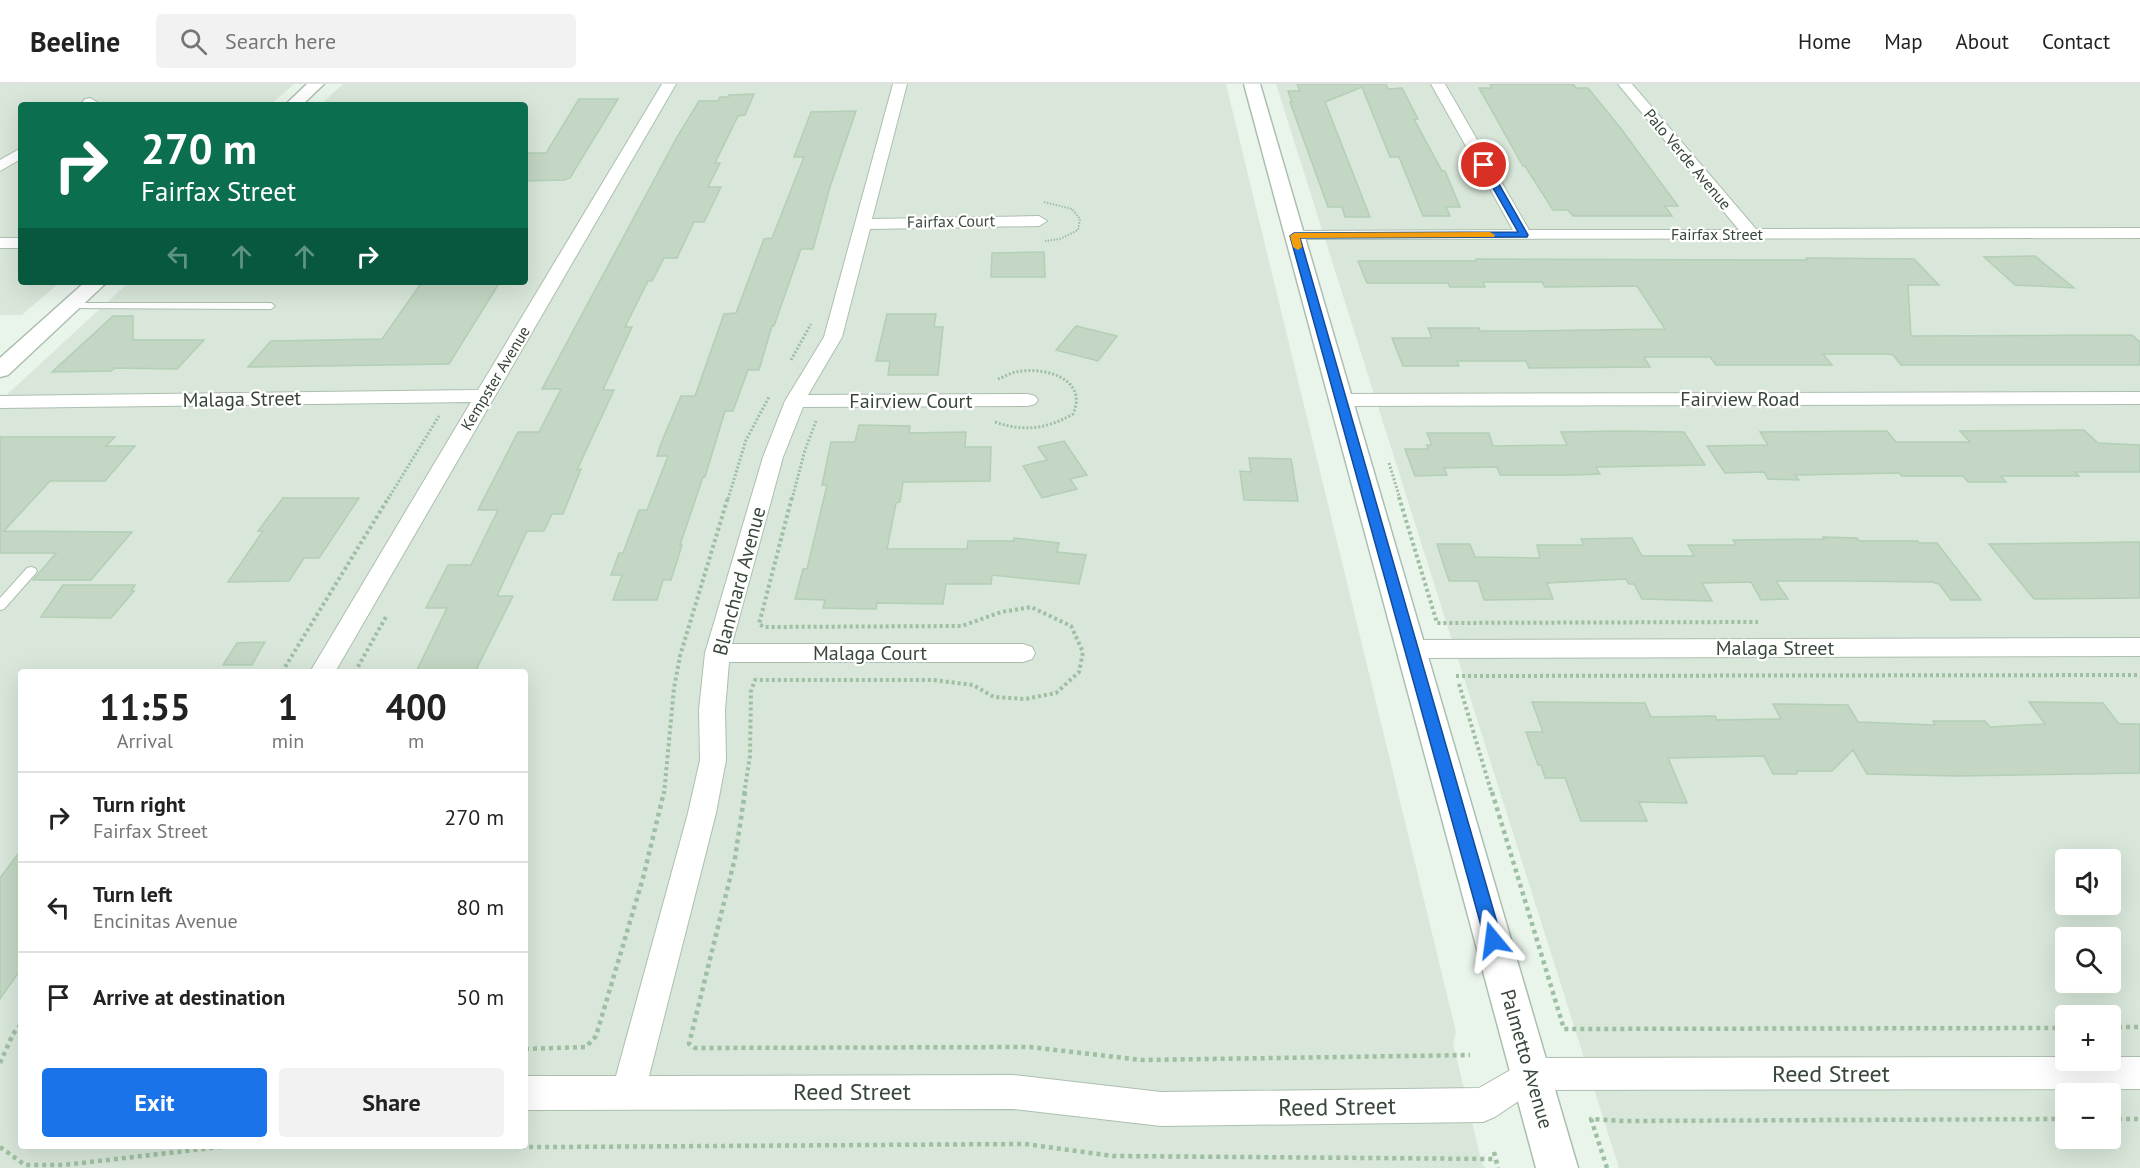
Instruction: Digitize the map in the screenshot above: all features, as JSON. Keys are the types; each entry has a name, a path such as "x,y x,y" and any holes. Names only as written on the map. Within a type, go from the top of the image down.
{"street":[{"path":"296,102 316,84"},
{"name":"Kempster Avenue","path":"324,669 669,84"},
{"name":"Blanchard Avenue","path":"628,1092 702,813 713,760 712,710 717,653 773,457 795,401 833,337 900,84"},
{"name":"Palmetto Avenue","path":"1252,84 1557,1168"},
{"path":"1438,84 1524,235"},
{"name":"Palo Verde Avenue","path":"1625,84 1751,234"},
{"path":"0,167 18,154"},
{"name":"Fairfax Court","path":"864,224 1039,221"},
{"name":"Fairfax Street","path":"1294,236 2140,233"},
{"path":"0,243 18,243"},
{"path":"0,370 94,285"},
{"name":"Malaga Street","path":"0,402 484,396"},
{"name":"Fairview Road","path":"1340,400 2140,398"},
{"name":"Fairview Court","path":"795,401 1028,400"},
{"name":"Malaga Street","path":"1411,649 2140,647"},
{"name":"Malaga Court","path":"717,653 1023,653"},
{"name":"Reed Street","path":"528,1093 1013,1092 1161,1109 1483,1105 1531,1074 2140,1073"}],"lane":[{"path":"70,306 271,306"},
{"path":"0,606 31,571"}],"path":[{"path":"284,669 441,417 434,412"},
{"path":"817,418 805,450 759,624 764,627 962,626 1001,612 1031,607 1071,626 1083,652 1078,672 1056,693 1025,699 994,697 973,685 933,680 755,680 751,691 750,756 735,858 689,1044 695,1048 1030,1047 1142,1060 1470,1055"},
{"path":"1389,463 1437,622 1759,622"},
{"path":"1456,676 2140,675"},
{"path":"1459,684 1564,1029 2055,1028"},
{"path":"2121,1027 2140,1027"},
{"path":"0,1063 18,1028"},
{"path":"1607,1168 1591,1119 1626,1121 2055,1119"},
{"path":"2121,1119 2140,1119"},
{"path":"528,1148 1025,1144 1113,1156 1495,1155 1498,1168"},
{"path":"0,1147 25,1166 64,1166 199,1149"}],"shaded area":[{"path":"0,84 294,84 273,102 18,102 18,285 57,285 22,315 0,315"},
{"path":"343,84 1226,84 1456,1032 1453,1043 1482,1164 1486,1168 0,1168 0,401 126,285 528,285 528,102 323,102"},
{"path":"1276,84 2140,84 2140,1168 1619,1168"}],"building":[{"path":"1297,84 1386,84 1388,89 1402,88 1418,119 1414,119 1442,171 1445,171 1460,207 1446,207 1450,216 1423,216 1399,157 1390,157 1362,87 1325,102 1370,217 1345,217 1342,207 1328,207 1290,102 1292,102 1288,91 1300,91"},
{"path":"1490,84 1573,84 1576,88 1588,88 1678,206 1665,206 1672,216 1573,216 1568,210 1553,210 1523,166 1479,88 1492,88"},
{"path":"754,94 745,115 738,116 715,163 720,163 708,187 721,187 704,222 694,222 677,258 664,258 652,281 648,281 625,327 632,327 603,390 614,390 577,470 581,469 563,514 552,514 544,531 527,531 497,596 513,596 476,669 417,669 447,608 426,608 448,565 471,565 498,510 478,510 518,432 539,432 561,389 542,389 677,137 699,101 718,101 720,97"},
{"path":"579,99 618,99 570,178 528,181 528,153 546,153"},
{"path":"856,111 830,187 813,249 801,249 774,326 772,326 759,370 748,370 733,411 725,411 705,477 703,477 680,545 682,545 671,580 663,580 657,600 613,600 622,575 611,575 619,553 623,553 639,510 647,510 668,456 657,456 662,441 681,396 695,396 724,314 736,313 764,239 772,238 804,157 794,157 811,112"},
{"path":"1044,252 1045,277 991,277 992,253"},
{"path":"2035,256 2074,288 2015,285 1984,257"},
{"path":"1806,258 1914,259 1939,285 1908,285 1911,336 2132,335 2140,342 2140,365 1901,365 1893,355 1887,354 1823,354 1832,365 1716,365 1710,357 1644,357 1650,367 1529,368 1526,361 1457,361 1459,366 1403,366 1392,338 1432,338 1428,328 1479,328 1480,331 1665,329 1637,286 1545,287 1542,282 1483,282 1485,287 1450,287 1448,283 1367,283 1358,261 1807,260"},
{"path":"420,285 498,285 449,364 248,367 271,341 382,339"},
{"path":"887,314 936,314 934,327 943,327 938,375 888,375 890,361 876,361"},
{"path":"113,316 133,316 133,340 204,340 177,369 115,368 111,371 52,372"},
{"path":"1076,326 1117,336 1098,361 1056,350"},
{"path":"859,425 910,426 909,433 966,432 965,447 991,447 990,481 903,482 900,502 896,503 887,549 967,549 968,541 1014,541 1014,538 1059,543 1057,552 1086,555 1079,584 992,575 991,584 946,584 943,604 877,603 876,609 823,608 825,600 795,599 803,569 807,569 827,485 822,485 831,442 855,442"},
{"path":"2084,430 2098,443 2140,445 2140,472 2075,472 2079,476 2001,476 2006,482 1968,482 1963,476 1902,476 1899,473 1795,475 1799,480 1768,479 1764,472 1725,473 1707,446 1768,445 1760,432 1887,431 1896,442 1970,442 1960,431"},
{"path":"1561,432 1684,432 1705,465 1596,467 1600,474 1571,475 1500,475 1497,467 1444,468 1447,475 1415,476 1405,449 1428,449 1427,445 1432,445 1427,433 1489,433 1493,446 1567,445"},
{"path":"0,437 115,437 106,446 135,446 105,481 50,481 4,531 132,532 91,580 33,580 56,553 0,553"},
{"path":"1064,441 1087,475 1070,479 1077,489 1042,498 1023,466 1047,460 1038,447"},
{"path":"1249,458 1291,459 1298,501 1244,500 1240,471 1251,472"},
{"path":"283,498 359,498 319,558 304,558 289,581 228,582 263,531 258,531"},
{"path":"1823,537 1857,538 1859,541 1937,543 1981,600 1951,600 1939,584 1932,582 1852,581 1776,581 1788,599 1761,600 1751,582 1702,583 1712,601 1642,599 1634,584 1629,584 1626,579 1547,583 1553,599 1484,600 1478,581 1449,581 1437,544 1470,544 1475,557 1540,558 1537,545 1584,545 1581,539 1632,538 1642,556 1694,556 1688,545 1736,545 1733,540 1824,539"},
{"path":"2140,542 2140,598 2034,599 1989,544"},
{"path":"63,585 135,585 131,591 134,591 111,618 41,617"},
{"path":"265,642 252,665 223,665 237,643"},
{"path":"1532,702 1645,703 1651,717 1715,716 1717,720 1781,719 1773,704 1848,705 1858,722 1935,725 1933,721 1985,721 1990,727 2045,724 2029,702 2103,703 2119,724 2140,724 2140,773 1957,776 1867,774 1853,750 1832,771 1797,771 1797,774 1773,774 1764,756 1668,758 1687,803 1639,802 1647,821 1581,821 1565,778 1545,778 1541,765 1538,765 1526,732 1543,732"},
{"path":"18,854 18,973 0,999 0,878"}],"slow traffic":[{"path":"1298,247 1294,236 1490,235"}],"route":[{"path":"1484,165 1524,235 1294,236 1493,940"}]}
